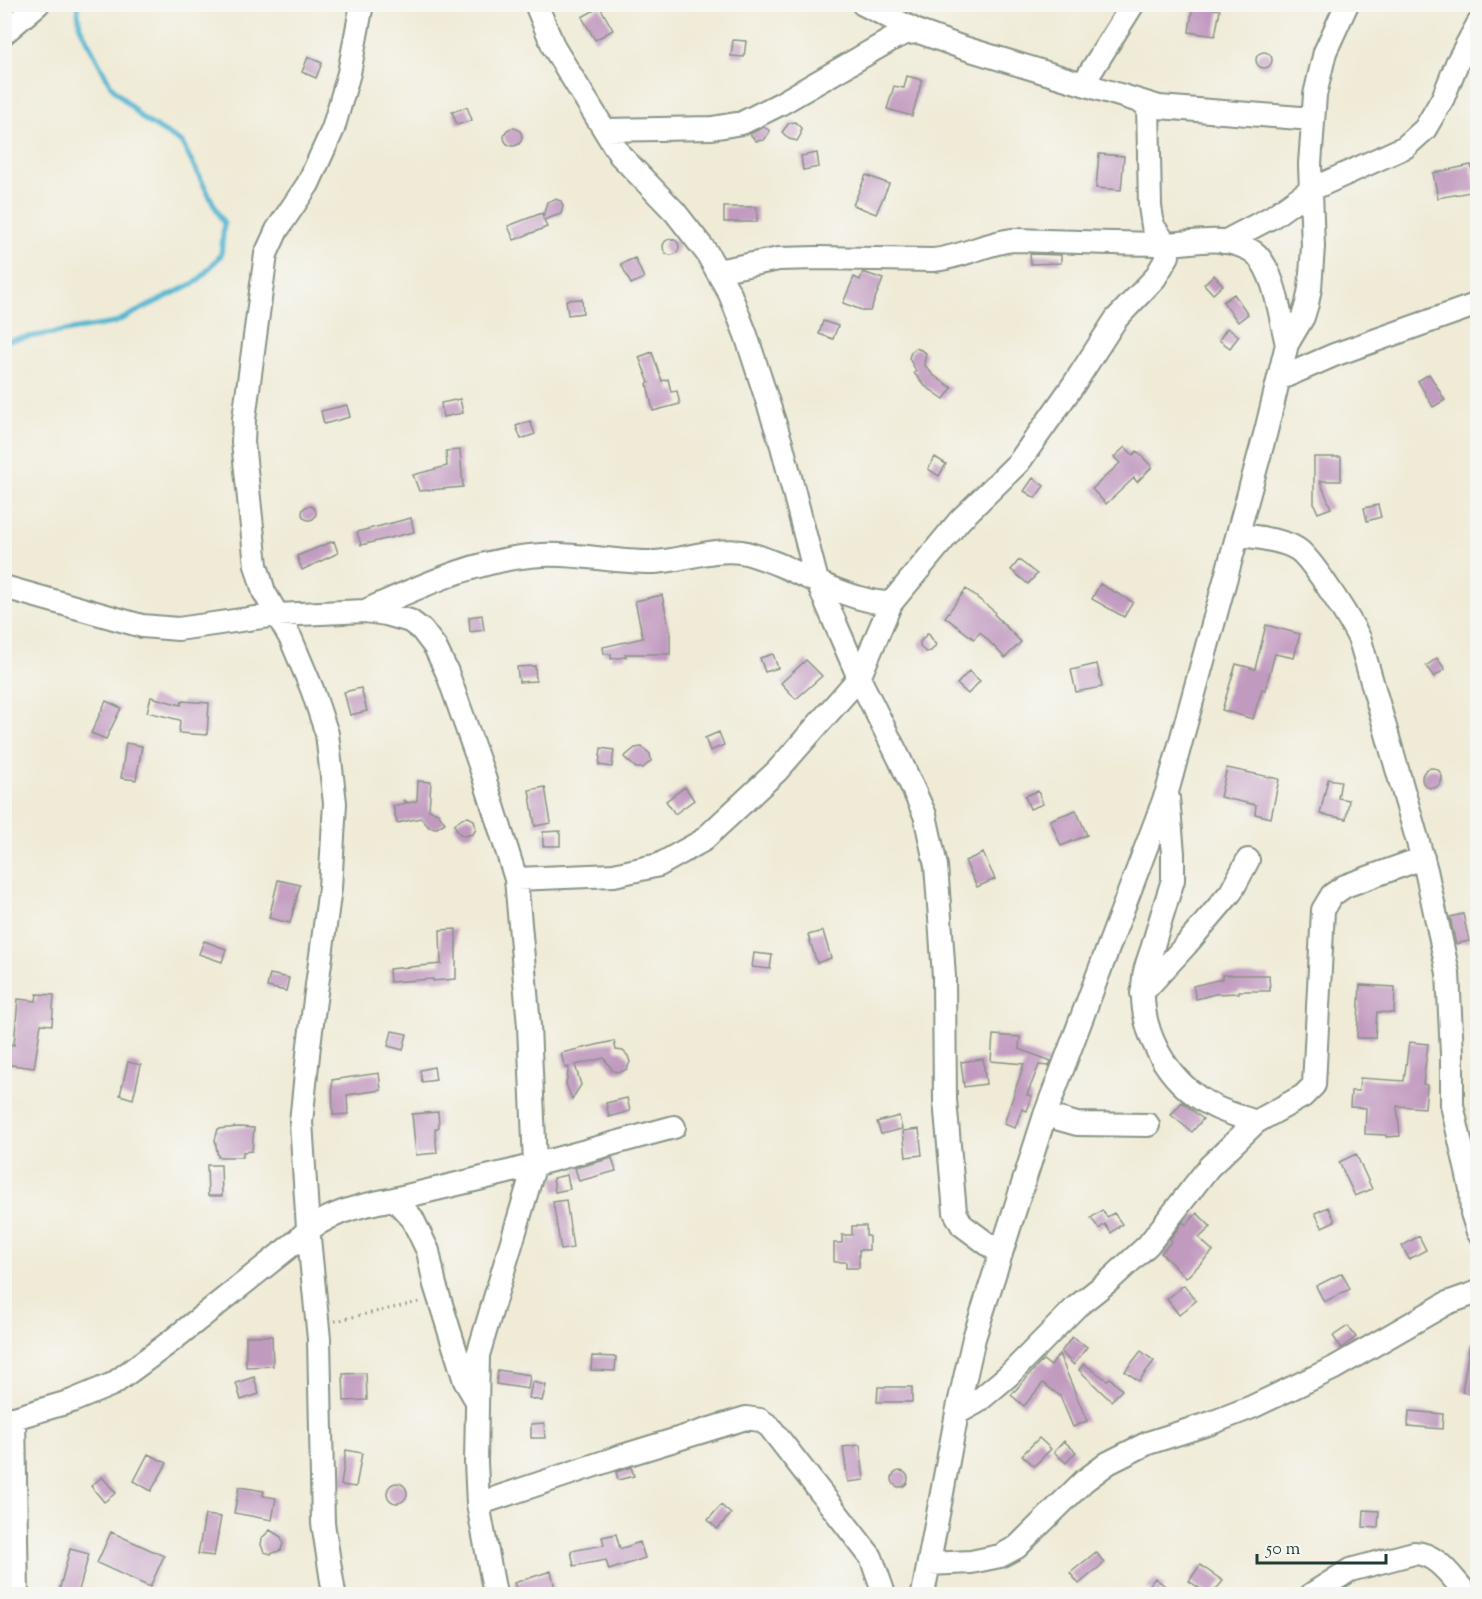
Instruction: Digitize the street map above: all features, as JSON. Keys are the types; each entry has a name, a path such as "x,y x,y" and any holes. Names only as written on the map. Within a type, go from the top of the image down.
{"street":[{"path":"4,33 38,4"},
{"path":"334,1594 323,1523 318,1324 308,1228 301,1122 330,888 335,803 327,734 312,689 291,639 264,592 256,565 243,442 244,418 266,254 277,230 308,184 333,129 349,73 362,4"},
{"path":"536,4 554,48 620,155 675,212 707,253 730,294 747,335 782,446 817,581 859,678 925,815 936,866 944,976 945,1100 955,1212 962,1225 1001,1254"},
{"path":"863,4 919,32 961,47 1148,104 1313,119"},
{"path":"1083,84 1133,4"},
{"path":"923,1594 957,1413 974,1338 1045,1115 1167,792 1238,534 1287,344 1303,317 1310,288 1312,247 1310,190 1315,95 1325,52 1347,4"},
{"path":"1224,242 1272,217 1310,190 1405,147 1425,129 1443,98 1457,63 1478,24"},
{"path":"605,130 712,128 742,123 780,104 894,38 906,33 919,32"},
{"path":"516,879 614,875 659,865 702,841 777,771 859,678 891,603 960,520 1019,462 1116,320 1155,278 1167,256 1166,244 1154,226 1150,206 1148,104"},
{"path":"717,271 779,259 943,260 998,242 1012,240 1166,244 1207,240 1224,242 1255,253 1262,262 1270,278 1287,344"},
{"path":"1279,379 1334,355 1478,304"},
{"path":"1238,534 1287,545 1304,553 1354,627 1365,656 1423,858 1448,973 1452,1105 1471,1189 1472,1213 1478,1232"},
{"path":"365,611 455,572 528,556 545,555 653,562 717,552 741,552 761,557 870,602 891,603"},
{"path":"4,587 142,626 178,629 277,615 365,611 410,621 423,630 435,647 447,672 482,771 516,879 529,1026 535,1164 478,1355 478,1504 495,1594"},
{"path":"1167,792 1173,853 1173,880 1144,975 1142,993 1148,1033 1154,1047 1173,1074 1195,1095 1214,1107 1256,1122"},
{"path":"957,1413 977,1402 1008,1375 1076,1307 1148,1245 1209,1167 1256,1122 1303,1096 1314,1084 1323,910 1332,895 1345,886 1423,858"},
{"path":"1142,993 1231,892 1248,860"},
{"path":"1045,1115 1077,1124 1148,1125"},
{"path":"17,1594 9,1418 72,1401 113,1384 170,1342 298,1240 308,1228 343,1212 674,1127"},
{"path":"394,1199 412,1218 428,1251 439,1297 465,1381 477,1401"},
{"path":"929,1564 971,1562 1000,1556 1017,1547 1084,1481 1108,1463 1148,1443 1252,1407 1334,1368 1447,1303 1478,1292"},
{"path":"478,1504 746,1418 760,1420 769,1426 871,1557 884,1594"},
{"path":"1312,1594 1350,1570 1414,1553 1432,1556 1467,1594"}],"path":[{"path":"318,1324 439,1297"}],"building":[{"path":"1193,5 1220,10 1215,36 1189,32"},
{"path":"600,7 613,30 595,40 582,17"},
{"path":"733,40 746,41 744,57 731,56"},
{"path":"1261,52 1267,52 1272,60 1270,66 1261,68 1256,63 1256,57"},
{"path":"308,57 322,63 316,78 302,72"},
{"path":"907,76 922,80 912,116 887,109 894,86 904,88"},
{"path":"467,107 472,120 457,125 452,112"},
{"path":"795,122 801,128 797,141 789,139 782,132 789,123"},
{"path":"764,127 770,131 764,140 756,141 750,134"},
{"path":"509,128 517,128 522,133 520,144 509,146 504,141 504,133"},
{"path":"817,153 819,167 803,170 801,156"},
{"path":"1099,154 1124,156 1121,190 1096,188"},
{"path":"1471,165 1476,191 1438,198 1433,173"},
{"path":"866,175 889,184 876,214 853,205"},
{"path":"555,199 561,201 563,206 561,214 544,220 547,227 514,240 508,226 542,213 543,217 547,202"},
{"path":"724,207 757,207 757,222 724,222"},
{"path":"668,239 674,239 679,247 677,253 668,255 663,250 663,244"},
{"path":"1030,254 1061,255 1061,263 1031,264"},
{"path":"635,258 644,278 631,284 621,264"},
{"path":"863,272 883,279 870,311 843,303 854,277 860,280"},
{"path":"1214,275 1223,285 1213,294 1204,284"},
{"path":"1234,294 1248,314 1238,322 1223,302"},
{"path":"582,299 583,313 568,315 566,300"},
{"path":"823,321 838,326 833,339 819,334"},
{"path":"1227,328 1239,336 1230,348 1219,340"},
{"path":"916,348 926,353 924,364 933,375 952,388 944,399 925,386 914,373 916,371 909,358 911,352"},
{"path":"652,352 662,381 668,379 671,392 677,391 680,404 653,411 647,384 649,383 639,357"},
{"path":"1429,374 1445,400 1433,407 1418,381"},
{"path":"460,399 463,413 443,417 441,403"},
{"path":"347,405 350,417 324,424 321,411"},
{"path":"530,421 535,434 521,439 516,426"},
{"path":"1125,447 1133,455 1137,451 1152,467 1137,482 1134,478 1106,504 1092,489 1120,463 1114,457"},
{"path":"460,450 463,487 419,491 413,475 447,466 446,451"},
{"path":"935,457 946,464 939,476 928,469"},
{"path":"1314,457 1341,457 1341,481 1320,481 1331,508 1318,513 1314,504"},
{"path":"1033,478 1044,486 1035,498 1024,491"},
{"path":"1378,505 1381,517 1367,521 1364,508"},
{"path":"309,506 314,508 316,513 314,518 309,520 304,518 302,513 304,508"},
{"path":"411,518 414,532 361,545 357,532"},
{"path":"334,541 338,553 302,570 297,556"},
{"path":"1019,560 1037,574 1028,584 1011,570"},
{"path":"1100,584 1133,602 1124,617 1092,599"},
{"path":"966,589 995,612 994,614 1021,642 1005,658 980,632 974,639 945,617"},
{"path":"662,595 670,632 670,654 625,654 626,657 611,659 611,654 604,654 603,647 643,638 635,601"},
{"path":"482,615 484,630 470,632 469,617"},
{"path":"1266,625 1300,634 1294,658 1275,654 1265,690 1262,689 1253,719 1222,710 1236,664 1255,669"},
{"path":"928,633 936,645 931,651 926,652 920,647 920,642"},
{"path":"773,654 778,668 765,672 760,658"},
{"path":"1437,658 1445,669 1434,677 1426,666"},
{"path":"806,660 822,676 796,699 781,683"},
{"path":"1097,664 1102,687 1076,692 1071,670"},
{"path":"535,666 536,681 519,682 517,667"},
{"path":"969,671 980,681 968,694 957,684"},
{"path":"361,688 367,711 350,715 344,692"},
{"path":"151,697 181,705 182,701 209,703 207,735 179,733 180,720 147,712"},
{"path":"106,701 121,708 106,739 91,733"},
{"path":"719,732 724,745 710,751 705,738"},
{"path":"126,743 142,746 136,780 121,778"},
{"path":"642,747 650,754 651,761 643,768 636,768 624,757 635,748"},
{"path":"601,748 614,750 612,767 599,765"},
{"path":"1227,768 1279,779 1271,818 1255,814 1256,805 1220,797"},
{"path":"1432,768 1439,771 1442,778 1439,785 1432,788 1425,785 1422,778 1425,771"},
{"path":"1328,779 1341,781 1338,798 1349,800 1346,819 1320,814"},
{"path":"418,781 431,782 429,810 438,813 445,823 437,828 429,827 421,818 397,823 393,806 406,803 403,800 409,803 417,801"},
{"path":"545,787 551,823 535,826 529,790"},
{"path":"685,787 694,800 675,814 666,801"},
{"path":"1038,791 1043,804 1030,809 1025,796"},
{"path":"1076,810 1087,835 1061,846 1050,820"},
{"path":"468,817 474,820 476,829 473,834 464,836 454,825 462,818"},
{"path":"560,831 560,846 543,846 543,832"},
{"path":"983,853 995,879 977,887 965,861"},
{"path":"278,880 300,885 290,923 269,918"},
{"path":"1463,914 1469,941 1456,944 1450,917"},
{"path":"456,929 456,979 390,982 389,969 441,964 440,930"},
{"path":"823,931 831,958 817,963 808,935"},
{"path":"204,941 226,949 222,962 199,954"},
{"path":"754,953 772,955 770,969 752,967"},
{"path":"270,974 289,978 286,991 267,987"},
{"path":"1222,975 1269,975 1270,991 1239,991 1239,993 1215,994 1196,999 1193,986 1222,979"},
{"path":"1360,985 1395,987 1394,1013 1377,1012 1375,1038 1357,1038"},
{"path":"37,994 54,995 52,1025 41,1024 34,1068 4,1064 4,1050 9,1051 10,1044 14,1045 18,999 36,1001"},
{"path":"392,1031 407,1034 403,1050 388,1046"},
{"path":"993,1035 1020,1037 1019,1049 1051,1061 1049,1066 1039,1065 1027,1095 1032,1096 1027,1111 1022,1109 1015,1128 1004,1124 1024,1064 991,1061"},
{"path":"614,1041 616,1050 623,1051 628,1056 630,1062 627,1069 621,1072 613,1071 604,1058 575,1065 581,1085 572,1099 566,1084 569,1067 565,1068 561,1053"},
{"path":"1409,1042 1428,1044 1423,1084 1427,1085 1425,1108 1397,1106 1400,1136 1365,1134 1366,1108 1350,1107 1351,1091 1359,1091 1360,1078 1404,1081"},
{"path":"983,1059 986,1084 964,1087 961,1062"},
{"path":"128,1062 141,1065 133,1099 120,1095"},
{"path":"434,1067 436,1080 422,1082 420,1070"},
{"path":"379,1073 381,1090 347,1095 348,1114 333,1115 332,1080"},
{"path":"627,1098 630,1111 609,1117 606,1103"},
{"path":"1182,1102 1203,1119 1192,1132 1171,1115"},
{"path":"438,1112 439,1127 435,1129 437,1153 416,1155 412,1114"},
{"path":"899,1116 902,1129 881,1134 877,1122"},
{"path":"254,1128 252,1151 243,1152 243,1157 218,1157 215,1140 218,1129"},
{"path":"919,1129 922,1155 906,1157 903,1131"},
{"path":"1356,1154 1372,1189 1355,1196 1339,1162"},
{"path":"612,1158 616,1171 579,1181 575,1168"},
{"path":"207,1165 221,1165 222,1196 208,1196"},
{"path":"567,1175 570,1189 555,1192 553,1178"},
{"path":"566,1200 573,1248 561,1250 553,1202"},
{"path":"1328,1207 1335,1221 1322,1227 1315,1213"},
{"path":"1102,1210 1107,1217 1114,1213 1122,1224 1111,1233 1105,1224 1099,1229 1091,1218"},
{"path":"1197,1213 1211,1227 1199,1238 1213,1251 1186,1278 1161,1253 1172,1241 1170,1239 1183,1222 1186,1225"},
{"path":"852,1226 866,1226 866,1236 869,1236 869,1250 859,1250 859,1268 846,1268 846,1262 834,1262 834,1243 842,1243 842,1235 852,1235"},
{"path":"1419,1236 1426,1250 1409,1259 1402,1246"},
{"path":"1342,1273 1350,1289 1324,1302 1316,1286"},
{"path":"1184,1285 1196,1301 1179,1315 1167,1299"},
{"path":"1348,1326 1356,1337 1341,1348 1333,1336"},
{"path":"246,1336 272,1336 273,1366 246,1367"},
{"path":"1072,1337 1087,1347 1074,1365 1061,1352"},
{"path":"1470,1343 1478,1344 1478,1395 1462,1392"},
{"path":"1141,1351 1154,1361 1139,1381 1125,1371"},
{"path":"1059,1354 1087,1421 1073,1427 1060,1396 1043,1383 1024,1406 1011,1395 1043,1360 1051,1366"},
{"path":"592,1356 616,1357 615,1371 591,1370"},
{"path":"1084,1364 1107,1380 1110,1378 1122,1390 1111,1401 1079,1370"},
{"path":"498,1370 530,1375 528,1389 496,1384"},
{"path":"366,1373 367,1400 344,1401 343,1374"},
{"path":"254,1377 259,1394 241,1400 236,1383"},
{"path":"532,1382 546,1385 542,1401 529,1398"},
{"path":"878,1387 912,1387 912,1402 877,1402"},
{"path":"1409,1411 1443,1414 1442,1429 1408,1426"},
{"path":"544,1423 545,1438 531,1438 531,1424"},
{"path":"1039,1438 1051,1449 1034,1466 1022,1455"},
{"path":"1064,1441 1076,1452 1066,1463 1054,1452"},
{"path":"860,1445 864,1480 848,1482 843,1447"},
{"path":"346,1450 362,1453 356,1487 341,1485"},
{"path":"148,1454 167,1463 151,1491 134,1481"},
{"path":"631,1467 634,1476 618,1480 616,1472"},
{"path":"897,1471 903,1471 908,1479 906,1485 897,1487 892,1482 892,1476"},
{"path":"102,1477 116,1493 104,1502 91,1486"},
{"path":"397,1483 404,1486 407,1493 404,1500 397,1503 390,1500 387,1493 390,1486"},
{"path":"239,1487 264,1491 263,1496 276,1498 272,1520 234,1513"},
{"path":"721,1505 731,1514 717,1529 708,1520"},
{"path":"1364,1510 1379,1511 1378,1528 1363,1527"},
{"path":"205,1515 221,1517 214,1556 198,1554"},
{"path":"270,1530 281,1537 283,1543 281,1550 271,1554 264,1552 261,1545 262,1538"},
{"path":"111,1532 164,1556 150,1587 97,1563"},
{"path":"616,1534 620,1549 640,1542 645,1558 609,1570 606,1560 574,1566 571,1551 604,1545 602,1537"},
{"path":"70,1549 89,1554 78,1594 59,1591"},
{"path":"1096,1552 1104,1563 1079,1584 1070,1573"},
{"path":"1200,1565 1223,1581 1212,1594 1208,1594 1189,1581"},
{"path":"551,1571 555,1588 540,1592 540,1594 518,1594 514,1583"},
{"path":"1155,1578 1165,1586 1159,1594 1147,1588"}],"waterway":[{"path":"4,341 114,323 198,281 221,255 224,224 182,143 143,119 111,86 80,27 77,4"}]}
